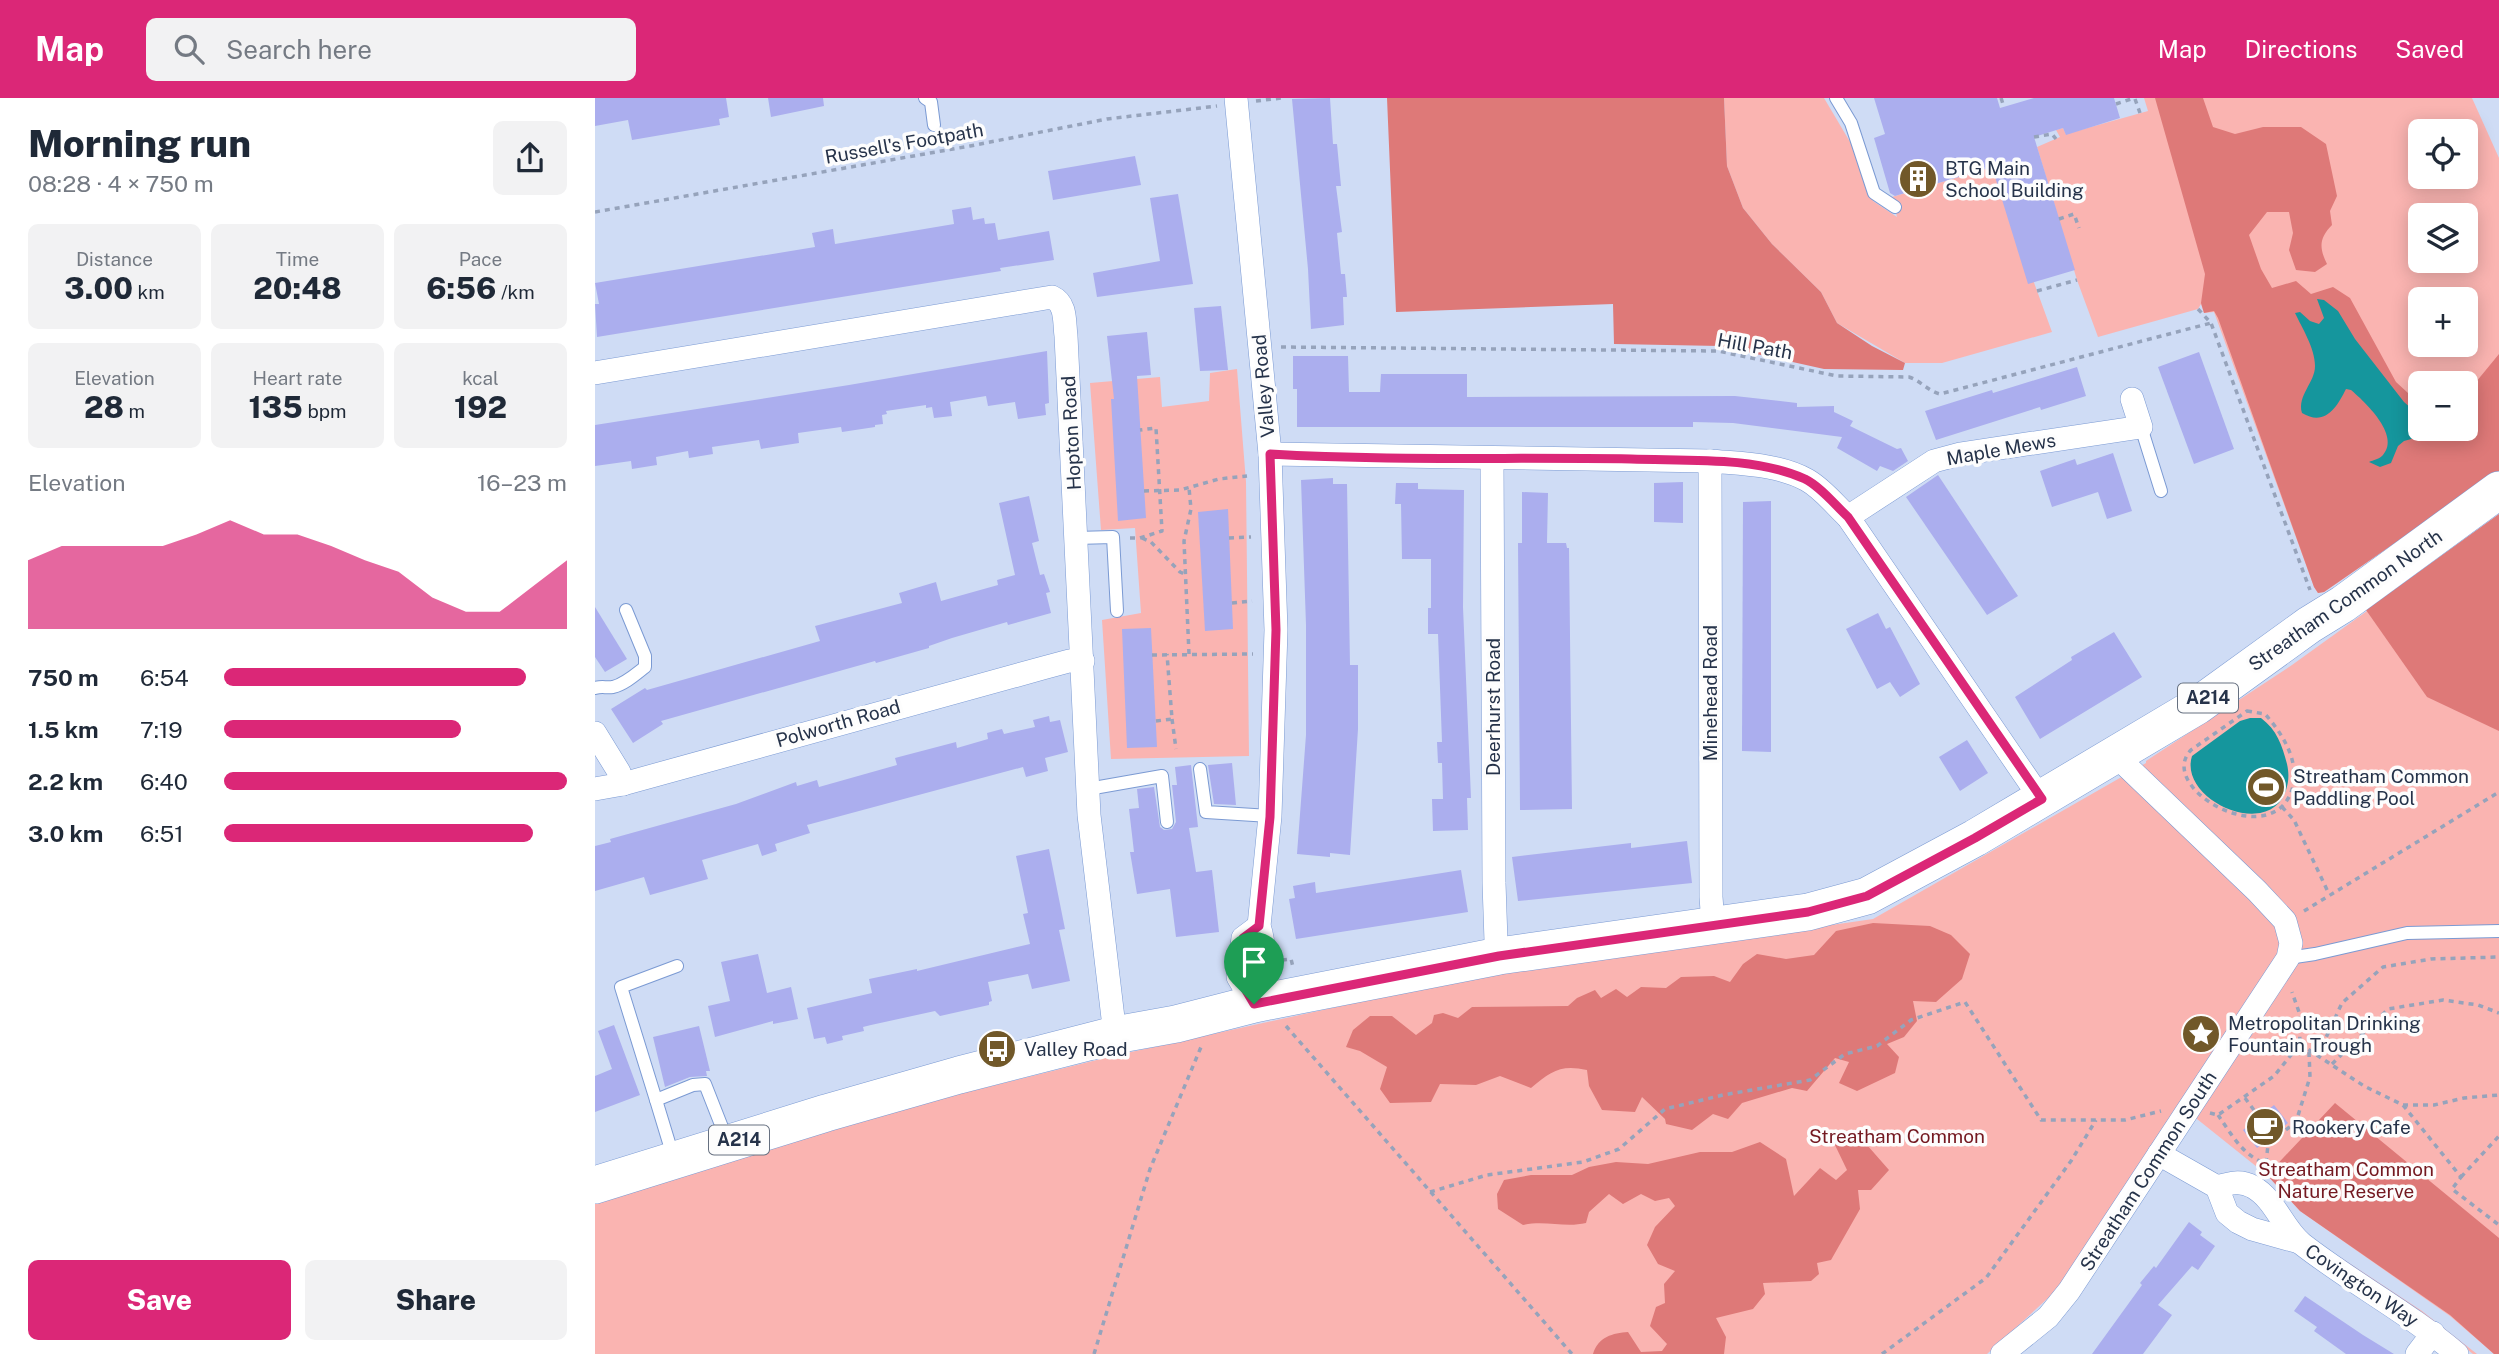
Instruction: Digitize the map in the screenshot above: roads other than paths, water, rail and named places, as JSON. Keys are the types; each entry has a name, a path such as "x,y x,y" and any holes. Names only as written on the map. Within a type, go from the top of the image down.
{"main road":[{"name":"Streatham Common North","path":"595,1185 959,1075 1115,1035 1176,1024 1268,1013 1499,956 1808,912 1867,896 1975,838 2197,706 2499,490"}],"street":[{"name":"Valley Road","path":"1237,102 1270,454 1276,630 1270,817 1259,926 1263,938 1268,1013"},
{"name":"Hopton Road","path":"595,373 1052,297 1059,300 1063,307 1066,336 1089,815 1115,1035"},
{"path":"2132,399 2141,426"},
{"name":"Maple Mews","path":"1848,517 1934,461 1960,454 2141,426"},
{"path":"1270,454 1710,461 1767,467 1805,479 1848,517 2042,799"},
{"name":"Deerhurst Road","path":"1492,458 1494,883 1499,956"},
{"name":"Minehead Road","path":"1710,461 1713,924"},
{"name":"Polworth Road","path":"595,789 623,784 908,703 1069,661 1083,661"},
{"path":"595,733 619,772 623,784"},
{"path":"2115,755 2285,921 2291,943 2288,958"},
{"name":"Streatham Common South","path":"2002,1354 2048,1317 2069,1291 2288,958"},
{"name":"Covington Way","path":"2159,1154 2217,1186 2227,1213 2238,1222 2252,1229 2299,1242"},
{"name":"Covington Way","path":"2217,1186 2235,1182 2256,1188 2299,1242 2433,1333 2457,1354"},
{"path":"2417,1354 2433,1333"}],"lane":[{"path":"925,98 930,102 934,125"},
{"path":"1836,98 1851,123 1874,193 1895,207"},
{"path":"2141,426 2161,491"},
{"path":"1076,538 1113,537 1117,611"},
{"path":"595,688 613,687 645,667 645,656 626,610"},
{"path":"1201,769 1206,812 1270,817"},
{"path":"1088,789 1162,776 1167,822"},
{"path":"2288,958 2407,933 2499,931"},
{"path":"674,1160 621,987 677,966"},
{"path":"656,1100 693,1085 705,1084 728,1143"}],"place":[{"name":"BTG Main School Building","path":"1918,179"},
{"name":"Streatham Common Paddling Pool","path":"2266,787"},
{"name":"Metropolitan Drinking Fountain Trough","path":"2201,1034"},
{"name":"Valley Road","path":"997,1049"},
{"name":"Rookery Cafe","path":"2265,1127"}],"park label":[{"name":"Streatham Common","path":"1897,1136"},
{"name":"Streatham Common Nature Reserve","path":"2346,1180"}]}
